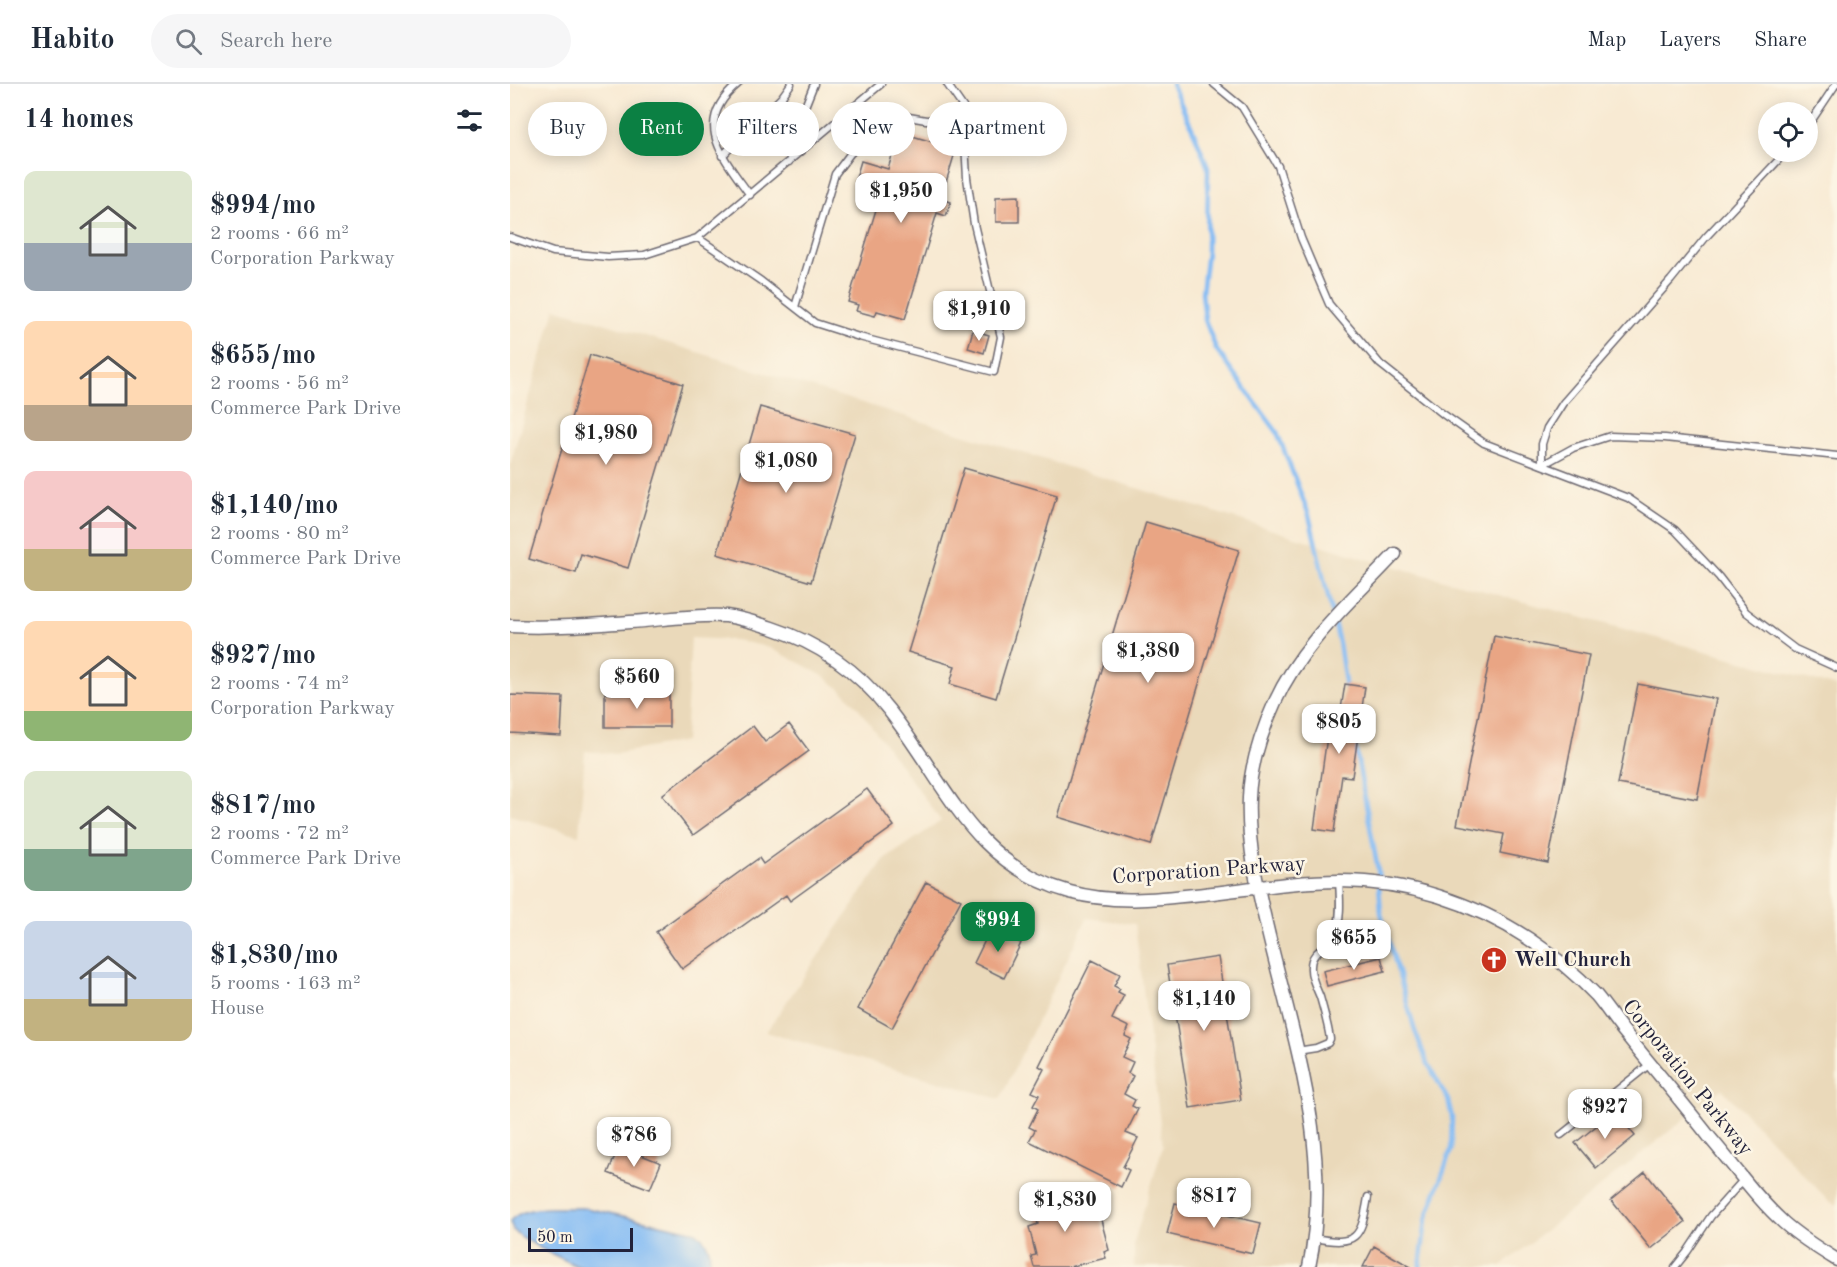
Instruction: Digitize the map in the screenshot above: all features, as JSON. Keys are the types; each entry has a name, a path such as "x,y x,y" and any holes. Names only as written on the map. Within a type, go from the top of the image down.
{"street":[{"path":"1309,1267 1314,1238 1318,1178 1315,1144 1296,1051 1257,888 1249,839 1249,796 1261,738 1276,700 1297,663 1321,633 1395,554"},
{"name":"Corporation Parkway","path":"510,626 586,626 721,616 773,628 822,650 862,681 888,709 977,835 1015,867 1041,882 1090,897 1109,899 1181,896 1339,881 1373,883 1405,887 1443,897 1501,922 1561,962 1595,995 1744,1179 1784,1223 1837,1260"}],"lane":[{"path":"722,102 738,84"},
{"path":"777,102 791,84"},
{"path":"807,102 814,84"},
{"path":"510,237 552,252 608,257 644,255 698,238 881,84"},
{"path":"947,84 960,102"},
{"path":"1214,84 1242,107 1278,166 1301,238 1329,304 1380,364 1484,443 1628,498 1675,530 1719,576 1746,612 1795,649 1837,668"},
{"path":"1818,111 1836,84"},
{"path":"781,98 785,102"},
{"path":"795,307 835,174 850,154 877,128 903,116 927,120"},
{"path":"716,117 713,131 716,139"},
{"path":"722,156 750,195"},
{"path":"789,163 791,156"},
{"path":"698,238 761,281 815,323 859,337 993,372 1001,337 974,224 966,156"},
{"path":"1542,465 1542,444 1547,428 1563,403 1706,237 1777,162"},
{"path":"1542,465 1573,448 1610,436 1665,438 1837,456"},
{"path":"1296,1051 1328,1043 1330,1039 1311,965 1319,949 1333,939 1337,928 1339,881"},
{"path":"1561,1135 1650,1064"},
{"path":"1675,1267 1711,1216 1744,1179"},
{"path":"1314,1238 1346,1242 1354,1237 1364,1220 1368,1197"}],"shaded area":[{"path":"555,308 1363,558 1837,687 1837,1206 1829,1201 1722,1089 1500,1267 1134,1267 1134,1242 1163,1146 1135,924 1087,918 1000,1099 766,1032 884,860 941,821 860,710 845,693 825,677 768,647 736,640 691,638 685,741 616,754 585,751 579,835 510,815 510,465"}],"water":[{"path":"549,1208 586,1208 696,1232 704,1239 708,1247 709,1267 579,1267 540,1248 513,1230 510,1221 518,1214"}],"building":[{"path":"915,137 927,140 927,156 954,156 941,199 951,202 946,216 937,213 905,319 877,311 875,316 856,311 858,305 848,302 882,190 855,181 861,161 888,169 892,156 915,156"},
{"path":"1019,196 1019,222 996,222 996,197"},
{"path":"973,330 989,335 984,353 968,348"},
{"path":"590,355 683,384 628,568 581,554 576,573 529,559"},
{"path":"760,407 855,434 811,582 717,554"},
{"path":"964,468 1057,495 996,698 950,684 955,666 908,652"},
{"path":"1146,522 1239,550 1151,845 1058,817"},
{"path":"1494,636 1589,655 1548,863 1500,853 1504,834 1457,825"},
{"path":"1345,684 1365,687 1352,777 1342,776 1334,832 1314,829 1331,708 1341,709"},
{"path":"1638,684 1716,699 1697,799 1618,784"},
{"path":"605,693 669,693 669,727 605,727"},
{"path":"510,695 563,697 561,736 510,733"},
{"path":"789,724 809,751 693,835 662,795 753,726 765,742"},
{"path":"867,789 894,826 790,901 786,895 682,969 656,932 759,858 763,864"},
{"path":"926,882 961,900 892,1028 858,1009"},
{"path":"991,928 1021,943 1004,978 974,963"},
{"path":"1218,957 1241,1100 1190,1108 1167,965"},
{"path":"1381,957 1385,971 1327,986 1323,971"},
{"path":"1092,960 1120,974 1114,986 1124,995 1112,1019 1129,1027 1125,1036 1131,1039 1122,1057 1133,1062 1128,1073 1133,1076 1124,1094 1135,1100 1132,1106 1138,1109 1126,1133 1138,1138 1123,1167 1129,1170 1121,1187 1029,1141 1035,1130 1029,1127 1038,1109 1033,1106 1039,1095 1032,1092 1044,1069 1039,1066"},
{"path":"1615,1111 1635,1136 1596,1168 1575,1143"},
{"path":"619,1146 661,1163 650,1189 608,1173"},
{"path":"1645,1172 1685,1222 1651,1249 1611,1200"},
{"path":"1054,1187 1057,1197 1069,1194 1075,1215 1091,1211 1092,1218 1100,1216 1109,1250 1104,1252 1106,1258 1069,1267 1034,1267 1031,1256 1036,1255 1029,1227 1038,1224 1032,1199 1038,1197 1037,1192"},
{"path":"1175,1203 1261,1223 1253,1254 1167,1234"},
{"path":"1374,1246 1411,1267 1363,1267"}],"waterway":[{"path":"1172,84 1208,168 1207,252 1202,293 1205,320 1216,349 1277,432 1309,515 1339,643 1346,689"},
{"path":"1355,745 1378,870 1381,913 1415,1031 1427,1062 1448,1100 1452,1117 1451,1150 1426,1220 1420,1267"}],"place":[{"name":"Well Church","path":"1494,960"}]}
